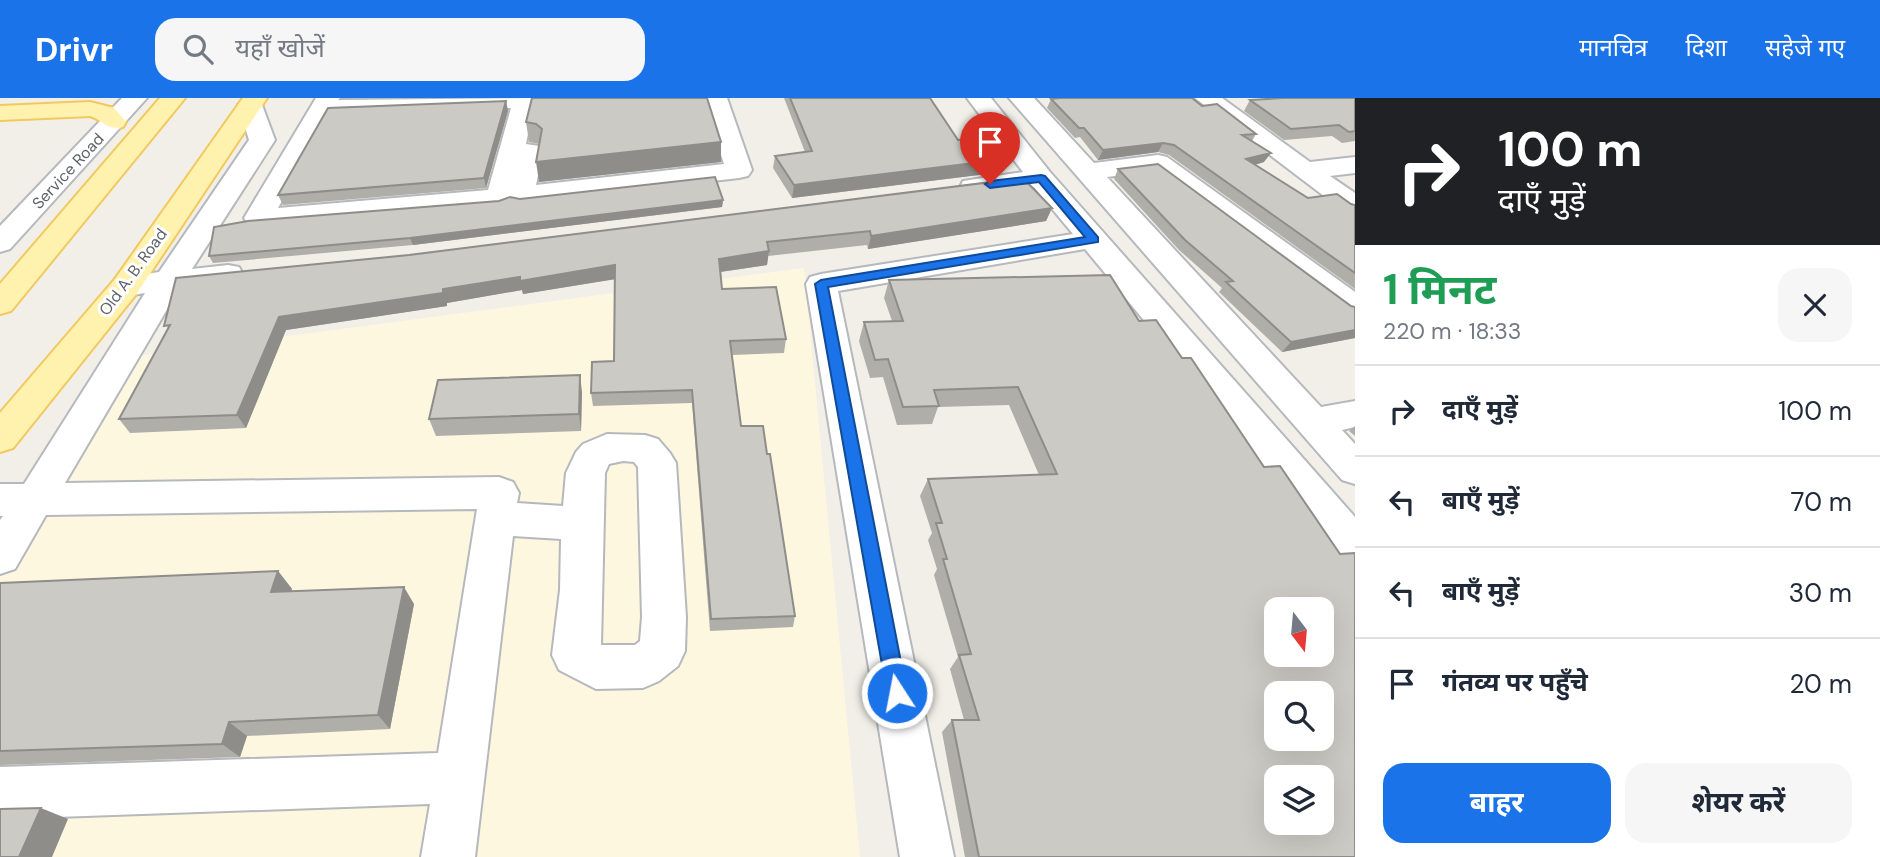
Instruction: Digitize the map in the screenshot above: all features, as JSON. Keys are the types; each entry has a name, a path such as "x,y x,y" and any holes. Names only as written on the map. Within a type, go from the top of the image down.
{"main road":[{"path":"0,103 58,98"},
{"path":"0,304 173,98"},
{"name":"Old A. B. Road","path":"0,438 126,286 253,102"},
{"path":"0,113 90,109 106,113 114,122"}],"street":[{"name":"Service Road","path":"0,243 135,98"},
{"path":"326,102 371,98"},
{"path":"545,101 521,195 739,170 715,98"},
{"path":"979,98 1041,178 1355,546"},
{"path":"1021,98 1355,469"},
{"path":"1207,98 1355,206"},
{"path":"525,100 500,197 258,218 326,102 525,100"},
{"path":"0,556 17,500 262,141 253,102"},
{"path":"1087,172 1158,163 1355,307"},
{"path":"1305,171 1355,165"},
{"path":"947,190 1041,178"},
{"path":"927,857 821,284 1093,239"},
{"path":"126,286 251,272"},
{"path":"1313,422 1355,414"},
{"path":"614,447 646,449 657,463 664,617 662,650 643,666 596,667 575,655 582,590 582,523 587,462 597,451 614,447"},
{"path":"17,500 499,493 448,857"},
{"path":"495,519 582,523"},
{"path":"0,793 459,778"}],"shaded area":[{"path":"804,268 860,857 0,857 0,521 107,360"}],"building":[{"path":"532,98 707,98 721,142 536,162 542,129 536,124 526,122"},
{"path":"790,98 930,98 958,140 985,136 1007,159 794,185 775,156 812,151"},
{"path":"1192,98 1202,106 1217,104 1256,134 1242,135 1271,153 1246,159 1308,198 1337,194 1355,205 1355,273 1174,145 1163,143 1103,150 1084,128 1079,128 1051,99"},
{"path":"1355,98 1355,131 1349,132 1339,125 1291,129 1250,100"},
{"path":"506,101 484,178 278,195 328,108"},
{"path":"1158,164 1355,307 1355,330 1291,342 1226,282 1233,281 1185,240 1118,169"},
{"path":"715,177 723,200 410,238 209,256 214,227 248,221 499,201 510,197 520,199"},
{"path":"1023,178 1052,208 871,236 870,231 767,242 769,251 719,259 722,289 776,287 786,339 730,341 741,426 763,426 767,454 770,454 795,616 711,619 692,390 591,393 592,362 614,361 615,265 520,281 520,277 443,289 443,293 279,317 237,415 119,419 170,325 164,326 176,278 409,255"},
{"path":"1110,275 1139,321 1156,320 1182,358 1191,358 1264,467 1280,466 1340,554 1355,553 1355,857 979,857 952,720 979,720 959,655 971,654 943,559 947,559 936,523 942,523 928,479 1057,474 1018,387 934,390 939,406 903,407 888,359 875,360 864,322 903,321 889,280"},
{"path":"580,375 579,414 429,419 438,380"},
{"path":"278,571 271,592 404,587 378,715 229,722 222,744 0,751 0,583"},
{"path":"41,808 19,857 0,857 0,809"}],"route":[{"path":"897,693 821,284 1093,239 1041,178 990,184"}]}
